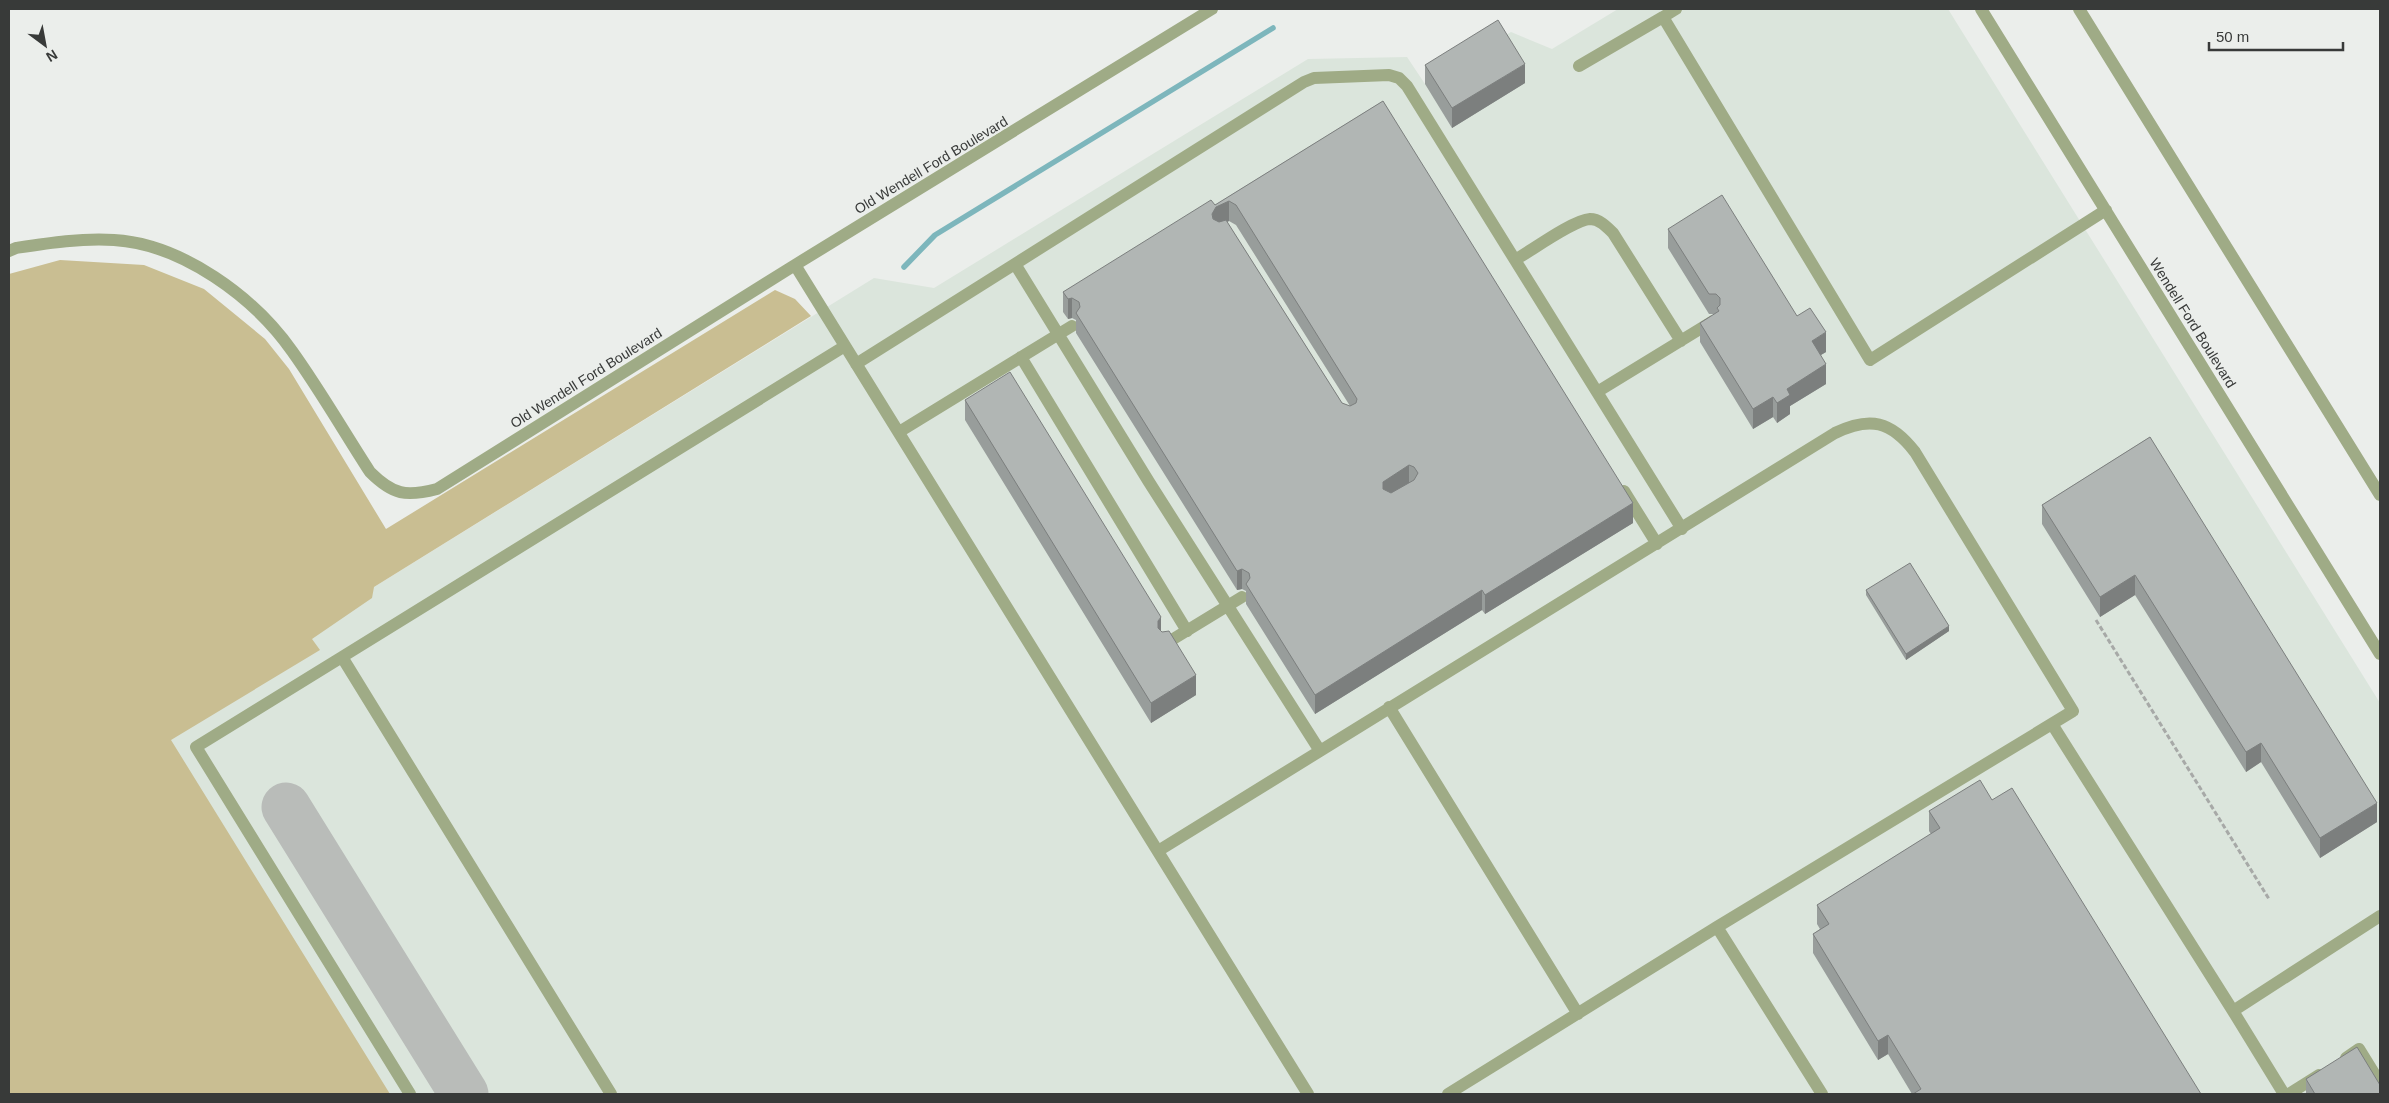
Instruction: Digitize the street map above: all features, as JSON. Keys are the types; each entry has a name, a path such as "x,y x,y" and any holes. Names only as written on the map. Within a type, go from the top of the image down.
{"street":[{"name":"Old Wendell Ford Boulevard","path":"9,251 16,248 68,240 116,240 159,249 193,262 227,286 265,318 292,350 370,472 385,486 399,492 418,494 437,489 795,265 1212,9"},
{"path":"1579,66 1676,9"},
{"name":"Wendell Ford Boulevard","path":"1981,9 2380,654"},
{"path":"2079,9 2380,495"},
{"path":"1663,16 1870,360 2106,210"},
{"path":"856,364 1304,82 1314,78 1390,75 1399,78 1407,86 1682,529"},
{"path":"1515,260 1578,222 1591,219 1603,223 1613,232 1681,341"},
{"path":"1015,264 1149,482 1320,751"},
{"path":"795,265 1308,1094"},
{"path":"1597,392 1713,321"},
{"path":"899,432 1072,326"},
{"path":"410,1094 196,747 845,346"},
{"path":"1021,357 1187,631"},
{"path":"1158,851 1389,707 1852,424 1868,422 1880,424 1904,438 1915,452 2073,711 1717,927 1448,1094"},
{"path":"1616,478 1657,544"},
{"path":"1165,644 1242,597"},
{"path":"342,658 612,1094"},
{"path":"1389,707 1578,1014"},
{"path":"2052,724 2284,1094"},
{"path":"2233,1011 2380,916"},
{"path":"1717,927 1822,1094"},
{"path":"2289,1094 2359,1049 2380,1083"}],"path":[{"path":"2096,620 2269,898"}],"shaded area":[{"path":"1618,9 1948,9 2380,703 2380,1094 9,1094 9,473 374,587 874,278 934,288 1308,59 1407,57 1425,84 1511,32 1552,49"},
{"path":"60,260 144,265 204,289 265,339 289,369 386,529 775,290 795,299 811,316 374,587 372,598 312,639 320,650 171,740 390,1094 9,1094 9,274"}],"building":[{"path":"1498,20 1525,64 1452,108 1425,65"},
{"path":"1383,101 1633,503 1485,595 1482,590 1315,695 1246,584 1250,578 1249,573 1242,569 1237,571 1076,313 1080,307 1079,302 1072,298 1068,299 1063,292 1211,200 1215,205","holes":["1229,201 1236,205 1357,399 1356,403 1350,406 1342,403 1226,220 1219,222 1213,219 1212,214 1216,207","1409,465 1414,467 1418,473 1414,480 1391,493 1383,489 1383,482"]},
{"path":"1722,195 1797,316 1810,308 1826,332 1812,341 1826,364 1787,389 1790,395 1777,403 1773,397 1753,409 1700,323 1719,311 1717,308 1720,305 1720,298 1716,294 1709,294 1668,229"},
{"path":"1010,372 1161,617 1158,621 1158,628 1162,632 1169,631 1196,675 1151,703 965,400"},
{"path":"2150,437 2377,803 2320,838 2261,743 2246,752 2135,575 2100,597 2042,505"},
{"path":"1910,563 1949,626 1906,654 1866,590"},
{"path":"1980,780 1992,800 2012,788 2201,1094 1913,1094 1921,1089 1888,1035 1878,1041 1813,934 1829,924 1817,905 1940,828 1929,811"},
{"path":"2357,1047 2380,1085 2380,1094 2315,1094 2306,1079"}],"waterway":[{"path":"904,267 935,235 1273,28"}],"taxiway":[{"path":"286,807 464,1094"}]}
